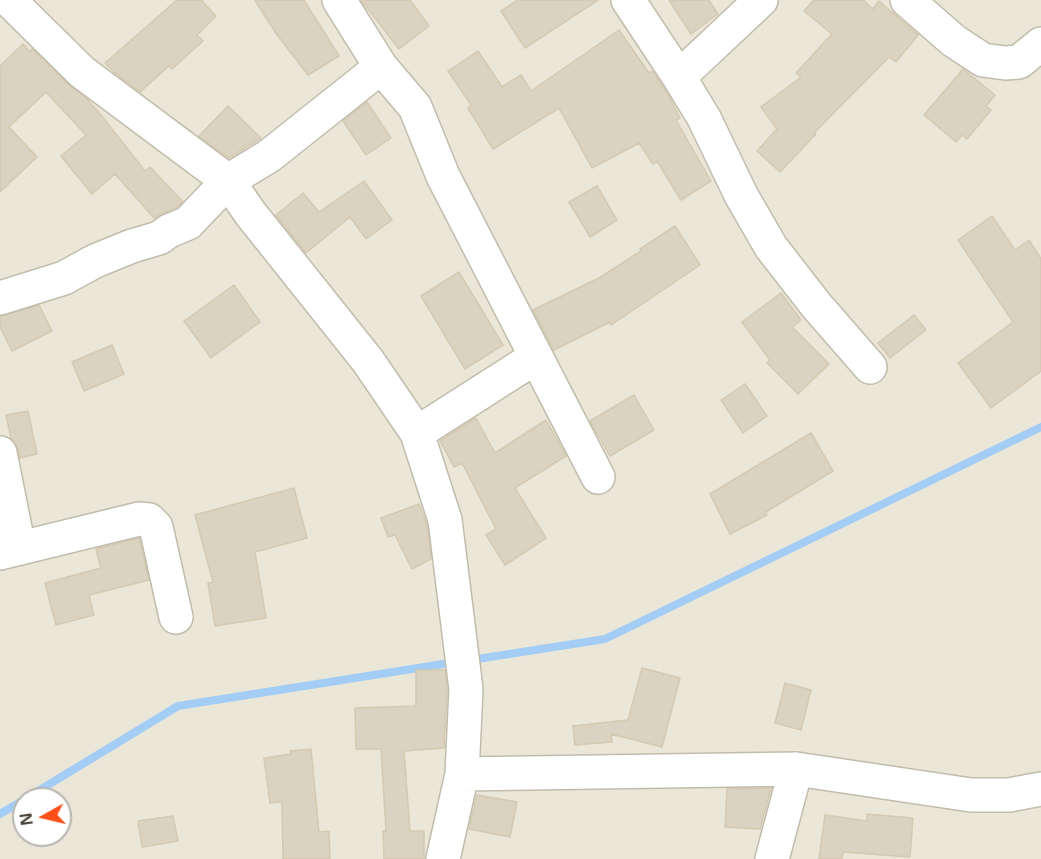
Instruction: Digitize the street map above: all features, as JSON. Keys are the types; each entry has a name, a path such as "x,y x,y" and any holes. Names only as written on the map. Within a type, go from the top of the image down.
{"street":[{"path":"9,0 82,72 228,181 250,213 368,361 417,433 445,520 466,689 462,774 443,859"},
{"path":"339,0 381,67 415,107 443,176 598,477"},
{"path":"628,0 704,118 741,195 771,247 816,305 870,367"},
{"path":"679,76 761,0"},
{"path":"907,0 954,41 984,60 1018,62 1041,44"},
{"path":"0,298 64,278 105,257 159,238 188,223 228,181 269,156 381,67"},
{"path":"417,433 536,357"},
{"path":"0,453 9,550 139,519 149,520 156,527 176,617"},
{"path":"462,774 796,769 970,795 1009,795 1041,789"},
{"path":"772,859 796,769"}],"shaded area":[{"path":"0,0 1041,0 1041,859 0,859"}],"building":[{"path":"177,0 201,0 216,16 197,35 203,41 172,69 169,66 140,92 105,63"},
{"path":"255,0 304,0 339,56 308,75 275,32"},
{"path":"361,0 410,0 429,26 399,49"},
{"path":"518,0 598,0 525,48 501,11"},
{"path":"669,0 709,0 718,14 691,34"},
{"path":"814,0 863,0 873,9 879,1 918,35 896,62 889,57 814,133 816,134 780,172 757,151 777,129 761,107 801,77 796,73 832,34 804,11"},
{"path":"619,30 649,73 652,71 669,96 680,118 676,120 711,181 681,200 657,161 653,164 639,143 592,168 559,108 493,149 468,108 471,105 448,71 478,51 502,87 521,75 531,91"},
{"path":"23,44 30,52 32,49 86,98 145,171 150,167 183,202 154,218 115,174 92,194 61,156 86,135 46,92 9,127 37,157 0,192 0,66"},
{"path":"963,69 995,95 986,106 991,110 967,139 962,135 956,142 924,115"},
{"path":"367,102 391,138 366,155 343,121"},
{"path":"228,106 261,138 229,158 199,136"},
{"path":"364,181 392,220 366,239 350,217 306,253 276,215 303,193 319,212"},
{"path":"597,186 617,220 590,237 569,202"},
{"path":"992,216 1015,250 1029,240 1041,259 1041,371 991,408 958,363 1013,322 958,240"},
{"path":"675,226 700,265 611,325 610,322 554,350 533,310 599,278"},
{"path":"459,272 503,345 465,369 421,296"},
{"path":"234,285 260,322 211,358 184,321"},
{"path":"781,293 801,320 792,327 829,364 798,394 767,363 770,360 742,322"},
{"path":"39,305 52,331 12,351 0,327 0,316"},
{"path":"914,315 926,330 890,358 878,343"},
{"path":"112,345 124,374 84,391 72,362"},
{"path":"745,384 767,416 743,433 721,400"},
{"path":"634,395 654,430 610,456 590,421"},
{"path":"28,411 37,454 20,458 18,449 11,438 6,415"},
{"path":"476,418 495,453 546,420 566,456 515,488 546,538 505,565 486,535 496,529 462,463 454,467 440,441"},
{"path":"811,433 833,471 766,512 767,515 730,534 710,494"},
{"path":"294,488 307,538 255,552 266,618 215,626 208,583 213,582 195,515"},
{"path":"419,504 427,525 431,559 412,569 395,535 388,537 381,518"},
{"path":"139,538 149,580 89,595 94,615 56,625 45,583 101,568 96,549"},
{"path":"642,668 680,678 662,747 611,734 612,742 575,745 573,726 628,720"},
{"path":"416,670 445,670 447,690 444,748 404,751 410,831 424,831 424,859 384,859 383,831 386,831 381,749 356,749 355,708 416,706"},
{"path":"785,683 811,690 801,730 775,723"},
{"path":"311,749 319,832 329,831 330,859 283,859 282,802 270,803 264,758 291,754 290,751"},
{"path":"771,788 760,829 725,827 727,789"},
{"path":"477,795 517,802 510,837 469,829"},
{"path":"867,814 913,818 910,857 843,852 842,859 819,859 825,815 867,821"},
{"path":"173,816 178,841 142,847 138,821"}],"waterway":[{"path":"471,660 605,639 1041,427"},
{"path":"45,787 178,706 456,662"},
{"path":"0,814 12,807"}]}
